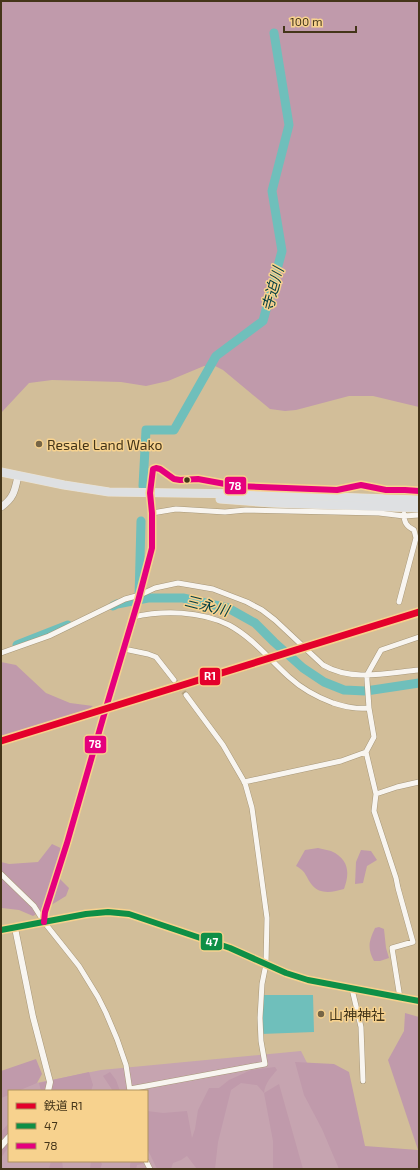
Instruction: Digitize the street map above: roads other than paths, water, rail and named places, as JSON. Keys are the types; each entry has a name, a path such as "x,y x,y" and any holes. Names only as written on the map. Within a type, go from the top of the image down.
{"highway":[{"path":"1,472 64,485 109,492 254,494 419,500"},
{"path":"150,493 272,504 419,508"}],"main road":[{"path":"1,507 8,502 14,494 18,476"}],"street":[{"path":"44,922 45,912 67,843 140,595 152,548 152,513 150,493 153,469 160,469 174,479 198,479 236,486 337,490 361,485 405,493 419,492"},
{"path":"152,513 176,510 225,512 246,510 404,513 419,515"},
{"path":"399,602 416,538 414,530 404,521 404,513"},
{"path":"1,653 48,636 126,599 140,595 155,588 178,582 213,589 247,602 262,610 275,620 323,665 330,669 367,678 419,670"},
{"path":"133,617 144,614 170,612 206,617 222,622 238,631 260,647 289,678 307,691 323,699 348,708 369,706"},
{"path":"244,782 342,761 366,752 374,737 369,706 367,678 381,650 419,638"},
{"path":"124,649 156,657 174,680"},
{"path":"1,874 34,906 44,922 79,966 98,997 117,1039 126,1065 130,1090 265,1064 261,1041 260,1018 262,984 266,964 267,918 252,808 244,782 223,745 186,695"},
{"path":"366,752 376,794 374,811 396,878 413,942 392,948 400,998"},
{"path":"376,794 419,782"},
{"path":"1,930 101,912 129,914 230,948 286,973 308,980 419,1001"},
{"path":"15,928 50,1082 48,1090"},
{"path":"352,989 361,1027 363,1044 363,1081"}],"water":[{"path":"261,995 313,995 314,1032 261,1034"}],"waterway":[{"name":"寺迫川","path":"143,486 146,430 174,430 216,356 263,321 282,251 272,191 289,125 274,33"},
{"name":"寺迫川","path":"139,598 141,521"},
{"name":"三永川","path":"113,606 148,598 183,598 228,608 255,623 303,668 324,682 344,690 366,691 419,683"},
{"name":"三永川","path":"17,645 68,625"}],"tunnel":[{"path":"174,680 186,695"}],"rail line":[{"name":"R1","path":"1,741 419,612"}],"place":[{"name":"Resale Land Wako","path":"39,444"},
{"name":"山神神社","path":"321,1014"}]}
